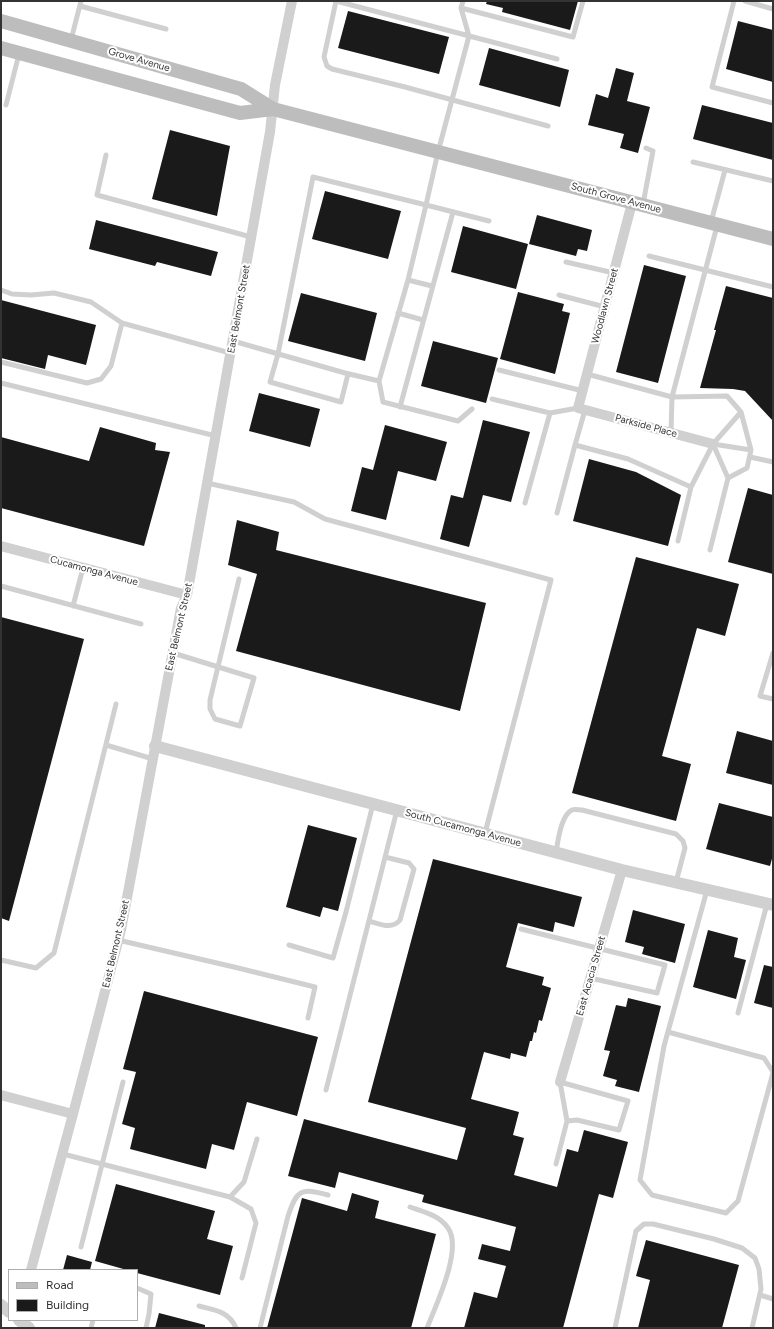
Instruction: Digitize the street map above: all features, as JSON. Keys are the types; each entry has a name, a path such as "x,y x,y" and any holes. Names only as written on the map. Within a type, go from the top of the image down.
{"main road":[{"name":"Grove Avenue","path":"1,21 240,89 273,109 459,157"},
{"name":"Grove Avenue","path":"1,48 240,113 273,109"},
{"name":"South Grove Avenue","path":"459,157 773,239"}],"street":[{"name":"East Belmont Street","path":"31,1269 63,1154 118,940 182,608 187,595 252,237 270,132 275,85 292,1"},
{"name":"Woodlawn Street","path":"582,410 583,391 587,374 614,273 637,204"},
{"name":"Parkside Place","path":"582,410 713,444"},
{"name":"Cucamonga Avenue","path":"1,546 187,595"},
{"name":"South Cucamonga Avenue","path":"155,746 622,870 770,904"},
{"name":"East Acacia Street","path":"560,1082 622,870"},
{"path":"1,1095 73,1114"},
{"path":"19,1321 29,1328"}],"lane":[{"path":"548,126 332,69 327,66 324,57 336,1 557,59"},
{"path":"462,1 461,8 469,36 438,152 408,280 379,381 383,402 458,421 472,409"},
{"path":"461,8 573,37 583,1"},
{"path":"734,1 712,87 773,103"},
{"path":"745,1 773,9"},
{"path":"71,41 81,4 166,29"},
{"path":"6,105 19,53"},
{"path":"637,204 653,151 646,148"},
{"path":"106,155 97,195 252,237"},
{"path":"693,162 773,181"},
{"path":"671,433 672,397 705,270 725,170"},
{"path":"348,374 341,402 270,382 278,354 313,177 489,221"},
{"path":"400,406 453,212"},
{"path":"649,256 773,287"},
{"path":"566,262 614,273"},
{"path":"408,280 432,286"},
{"path":"1,290 12,294 31,295 54,293 91,302 122,323 230,353"},
{"path":"558,295 605,307"},
{"path":"398,313 423,320"},
{"path":"1,362 87,383 101,379 111,366 122,323"},
{"path":"233,341 348,374 379,381"},
{"path":"499,370 583,391"},
{"path":"587,374 672,397 727,396 741,412 751,450 747,468 728,478"},
{"path":"1,383 216,436"},
{"path":"492,399 550,413 582,410 575,444 557,513"},
{"path":"678,541 691,487 713,444 741,412"},
{"path":"525,504 550,413"},
{"path":"575,444 628,459 691,487"},
{"path":"713,444 751,450"},
{"path":"710,550 728,478 713,444"},
{"path":"750,457 773,462"},
{"path":"207,483 294,502 325,519 551,580 485,834"},
{"path":"73,606 83,568"},
{"path":"173,654 217,667 254,678 240,726 214,719 210,709 217,667 239,579"},
{"path":"1,586 141,624"},
{"path":"773,653 772,662 760,696 773,699"},
{"path":"1,960 36,968 54,953 116,704"},
{"path":"106,745 153,759"},
{"path":"289,945 333,958 346,912 372,804"},
{"path":"326,1090 397,810"},
{"path":"556,853 564,818 569,812 574,810 582,810 676,834 683,841 685,848 676,883"},
{"path":"369,921 391,926 397,924 400,920 414,869 409,863 385,857"},
{"path":"668,1032 764,1058 773,1073 738,1201 726,1213 652,1195 640,1180 664,1046 707,890"},
{"path":"738,1013 770,904"},
{"path":"521,929 665,966 657,993 590,978"},
{"path":"118,940 234,966 315,987 308,1018"},
{"path":"80,1247 123,1082"},
{"path":"556,1164 567,1121 560,1082 628,1101 618,1130 577,1120 567,1121"},
{"path":"230,1197 244,1182 257,1139"},
{"path":"63,1154 230,1197 251,1209 256,1223 242,1278"},
{"path":"260,1328 293,1201 297,1196 304,1192 310,1191 328,1195"},
{"path":"410,1207 433,1215 448,1228 452,1237 453,1246 451,1259 441,1294 427,1328"},
{"path":"615,1328 636,1231 644,1224 653,1224 714,1239 742,1248 755,1258 759,1269 761,1289 752,1328"},
{"path":"138,1288 151,1294 146,1328"},
{"path":"760,1295 773,1299"},
{"path":"199,1306 222,1312 227,1315 236,1328"}],"building":[{"path":"487,1 578,1 570,30 502,12 503,8 486,4"},
{"path":"348,11 449,37 439,74 338,48"},
{"path":"738,21 773,30 773,82 726,69"},
{"path":"489,48 569,70 560,107 479,85"},
{"path":"616,68 634,73 627,101 650,107 638,153 620,148 624,134 588,125 596,94 608,98"},
{"path":"702,105 773,123 773,160 693,139"},
{"path":"170,130 230,146 217,216 152,199"},
{"path":"325,191 401,211 388,259 312,239"},
{"path":"537,215 592,230 587,251 578,249 576,256 529,244"},
{"path":"96,220 218,252 211,276 157,262 155,266 89,249"},
{"path":"463,226 528,244 516,289 451,272"},
{"path":"644,265 686,276 658,383 616,372"},
{"path":"726,286 773,298 773,421 745,391 700,388"},
{"path":"518,292 564,304 562,311 570,313 555,374 500,359"},
{"path":"301,293 377,313 365,361 288,341"},
{"path":"1,300 96,325 86,365 48,355 45,369 1,358"},
{"path":"433,341 498,358 486,403 421,386"},
{"path":"259,393 320,409 310,447 249,431"},
{"path":"483,420 530,432 511,502 483,495 469,547 440,539 451,495 463,498"},
{"path":"385,425 447,442 436,481 398,471 386,520 351,511 362,467 373,470"},
{"path":"100,427 156,443 155,450 170,452 144,546 1,508 1,437 89,461"},
{"path":"589,459 636,472 681,495 668,546 573,521"},
{"path":"748,488 773,495 773,574 728,562"},
{"path":"237,520 279,532 276,550 486,603 460,711 236,651 257,574 228,565"},
{"path":"636,557 739,584 725,636 697,628 662,756 691,764 676,821 572,793"},
{"path":"1,617 84,639 9,921 1,918"},
{"path":"737,731 773,741 773,785 726,773"},
{"path":"719,803 773,817 773,855 770,866 706,849"},
{"path":"308,825 357,838 338,911 323,907 320,917 286,907"},
{"path":"433,859 582,897 574,927 555,922 553,932 518,923 506,967 544,977 542,985 551,988 542,1021 539,1020 536,1033 534,1032 532,1041 530,1041 526,1057 511,1053 510,1059 484,1052 471,1099 519,1112 513,1135 524,1138 514,1175 557,1187 567,1149 578,1152 584,1130 628,1142 613,1198 599,1194 563,1328 464,1328 474,1292 497,1298 506,1266 478,1259 482,1244 510,1251 516,1227 422,1202 424,1195 339,1172 335,1188 288,1176 304,1119 457,1160 466,1128 368,1102"},
{"path":"633,910 685,924 675,963 642,954 644,947 625,942"},
{"path":"708,930 738,938 734,957 746,960 736,999 693,987"},
{"path":"764,965 773,967 773,1008 754,1003"},
{"path":"144,991 318,1037 297,1116 247,1102 234,1150 212,1144 206,1169 130,1149 135,1128 122,1124 136,1072 123,1069"},
{"path":"628,998 661,1006 639,1092 615,1086 617,1080 603,1076 610,1051 604,1050 616,1005 626,1007"},
{"path":"116,1184 215,1211 207,1239 233,1246 220,1295 138,1273 138,1269 123,1269 95,1261"},
{"path":"352,1193 379,1201 375,1218 436,1234 411,1328 267,1328 302,1198 347,1211"},
{"path":"646,1240 739,1265 722,1328 638,1328 650,1280 636,1276"},
{"path":"67,1255 92,1262 90,1269 63,1269"},
{"path":"159,1313 205,1325 205,1328 155,1328"}]}
